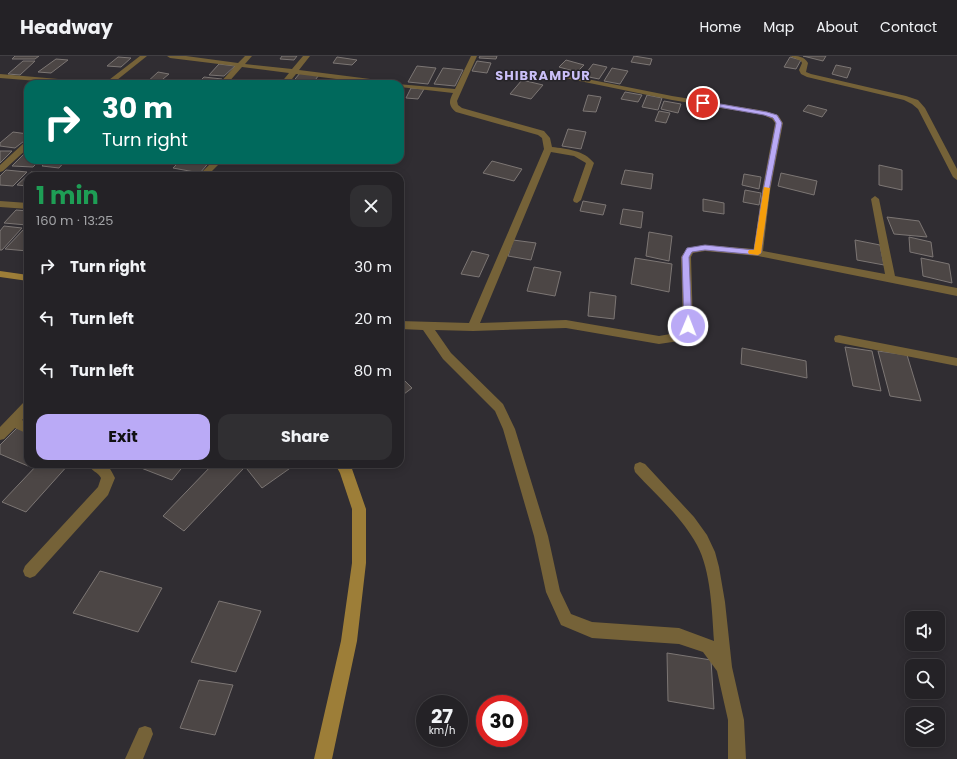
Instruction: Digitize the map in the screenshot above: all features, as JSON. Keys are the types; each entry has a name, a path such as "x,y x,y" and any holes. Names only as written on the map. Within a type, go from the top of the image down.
{"street":[{"path":"113,80 144,56"},
{"path":"170,56 363,80"},
{"path":"227,80 249,56"},
{"path":"287,80 306,56"},
{"path":"473,327 548,149 548,140 546,136 541,133 458,110 454,106 453,101 474,56"},
{"path":"793,56 803,60 805,63 802,70 809,76 875,90 906,98 915,102 921,108 957,177"},
{"path":"0,76 51,80"},
{"path":"567,77 672,98 765,113 775,117 779,123 766,191 758,253"},
{"path":"404,85 458,91"},
{"path":"0,169 24,148"},
{"path":"548,149 582,155 588,159 590,163 577,200"},
{"path":"206,172 215,164"},
{"path":"875,199 891,279"},
{"path":"0,204 24,206"},
{"path":"404,325 473,327 566,324 659,340 679,338 688,326 686,257 690,250 705,248 758,253 957,292"},
{"path":"0,274 24,277"},
{"path":"426,326 447,356 499,408 508,430 541,536 553,592 566,620 592,630 679,636 708,646 724,668"},
{"path":"839,339 957,362"},
{"path":"0,435 24,410"},
{"path":"13,421 24,427"},
{"path":"30,571 103,491 108,478 104,470 101,468"},
{"path":"323,759 349,641 359,563 359,509 344,468"},
{"path":"640,468 703,541 714,572 724,668 736,720 737,759"},
{"path":"134,759 145,734"}],"building":[{"path":"15,56 39,56 35,59 12,59"},
{"path":"282,56 297,56 294,60 280,59"},
{"path":"480,56 497,56 496,59 479,58"},
{"path":"634,56 652,59 650,65 631,62"},
{"path":"803,56 826,56 823,61"},
{"path":"118,57 131,58 121,67 107,66"},
{"path":"337,57 357,60 352,65 333,63"},
{"path":"790,57 801,60 796,69 784,67"},
{"path":"56,59 68,60 51,73 38,72"},
{"path":"566,60 584,65 577,72 559,67"},
{"path":"23,61 35,61 20,75 8,74"},
{"path":"477,61 491,63 487,73 472,71"},
{"path":"219,64 235,66 224,76 209,75"},
{"path":"593,64 607,67 599,79 584,76"},
{"path":"836,65 851,68 847,78 832,74"},
{"path":"417,66 436,68 428,84 408,82"},
{"path":"443,68 463,70 455,86 434,84"},
{"path":"612,68 628,71 620,84 604,81"},
{"path":"158,72 169,74 162,80 149,80"},
{"path":"300,73 319,75 315,80 294,80"},
{"path":"204,77 222,79 221,80 201,80"},
{"path":"522,80 543,85 531,99 510,94"},
{"path":"411,88 424,89 418,99 406,98"},
{"path":"625,92 642,95 638,102 621,99"},
{"path":"588,95 601,97 596,112 583,111"},
{"path":"647,95 662,98 658,110 642,107"},
{"path":"664,101 681,104 678,113 661,109"},
{"path":"808,105 827,110 822,117 803,111"},
{"path":"659,111 670,113 666,123 655,121"},
{"path":"568,129 586,132 581,149 562,146"},
{"path":"13,132 24,133 24,141 15,148 0,146 0,143"},
{"path":"0,151 12,151 0,163"},
{"path":"24,154 24,164 36,164 33,167 12,166"},
{"path":"492,161 522,169 514,181 483,173"},
{"path":"44,164 62,164 59,168 42,166"},
{"path":"177,164 208,164 201,172 173,168"},
{"path":"879,165 902,170 902,190 879,185"},
{"path":"6,170 27,172 24,172 24,175 13,186 0,185 0,176"},
{"path":"625,170 653,174 651,189 621,184"},
{"path":"781,173 817,181 814,195 778,186"},
{"path":"744,174 761,177 759,189 742,185"},
{"path":"24,178 24,186 17,185"},
{"path":"745,190 761,193 759,205 743,202"},
{"path":"703,199 724,203 724,214 703,211"},
{"path":"583,201 606,205 603,215 580,211"},
{"path":"623,209 643,212 641,228 620,224"},
{"path":"16,210 24,211 24,225 4,223"},
{"path":"887,217 919,221 927,237 894,234"},
{"path":"4,226 22,228 2,250 0,250 0,231"},
{"path":"24,229 24,251 5,249"},
{"path":"649,232 672,236 669,261 646,256"},
{"path":"909,237 931,242 933,257 910,252"},
{"path":"513,240 536,243 531,260 508,256"},
{"path":"855,240 880,245 884,265 857,260"},
{"path":"472,251 489,255 479,277 461,274"},
{"path":"635,258 672,264 669,292 631,284"},
{"path":"921,258 949,264 952,283 923,276"},
{"path":"534,267 561,272 555,296 527,291"},
{"path":"590,292 616,296 614,319 588,316"},
{"path":"845,347 872,351 881,391 853,386"},
{"path":"742,348 806,361 807,378 741,364"},
{"path":"878,351 907,355 921,401 890,396"},
{"path":"404,380 412,388 404,394"},
{"path":"17,428 24,431 24,464 0,454 0,445"},
{"path":"34,468 65,468 26,512 2,502"},
{"path":"141,468 182,468 172,480"},
{"path":"209,468 243,469 184,531 163,516"},
{"path":"246,468 290,468 262,488"},
{"path":"100,571 162,588 138,632 73,613"},
{"path":"219,601 261,611 236,672 191,662"},
{"path":"667,653 711,660 714,709 668,701"},
{"path":"199,680 233,685 215,735 180,728"}],"slow traffic":[{"path":"751,252 758,253 767,188"}],"district":[{"name":"SHIBRAMPUR","path":"543,75"}],"route":[{"path":"688,326 686,257 690,250 705,248 758,253 766,191 779,123 775,117 765,113 703,103"}]}
